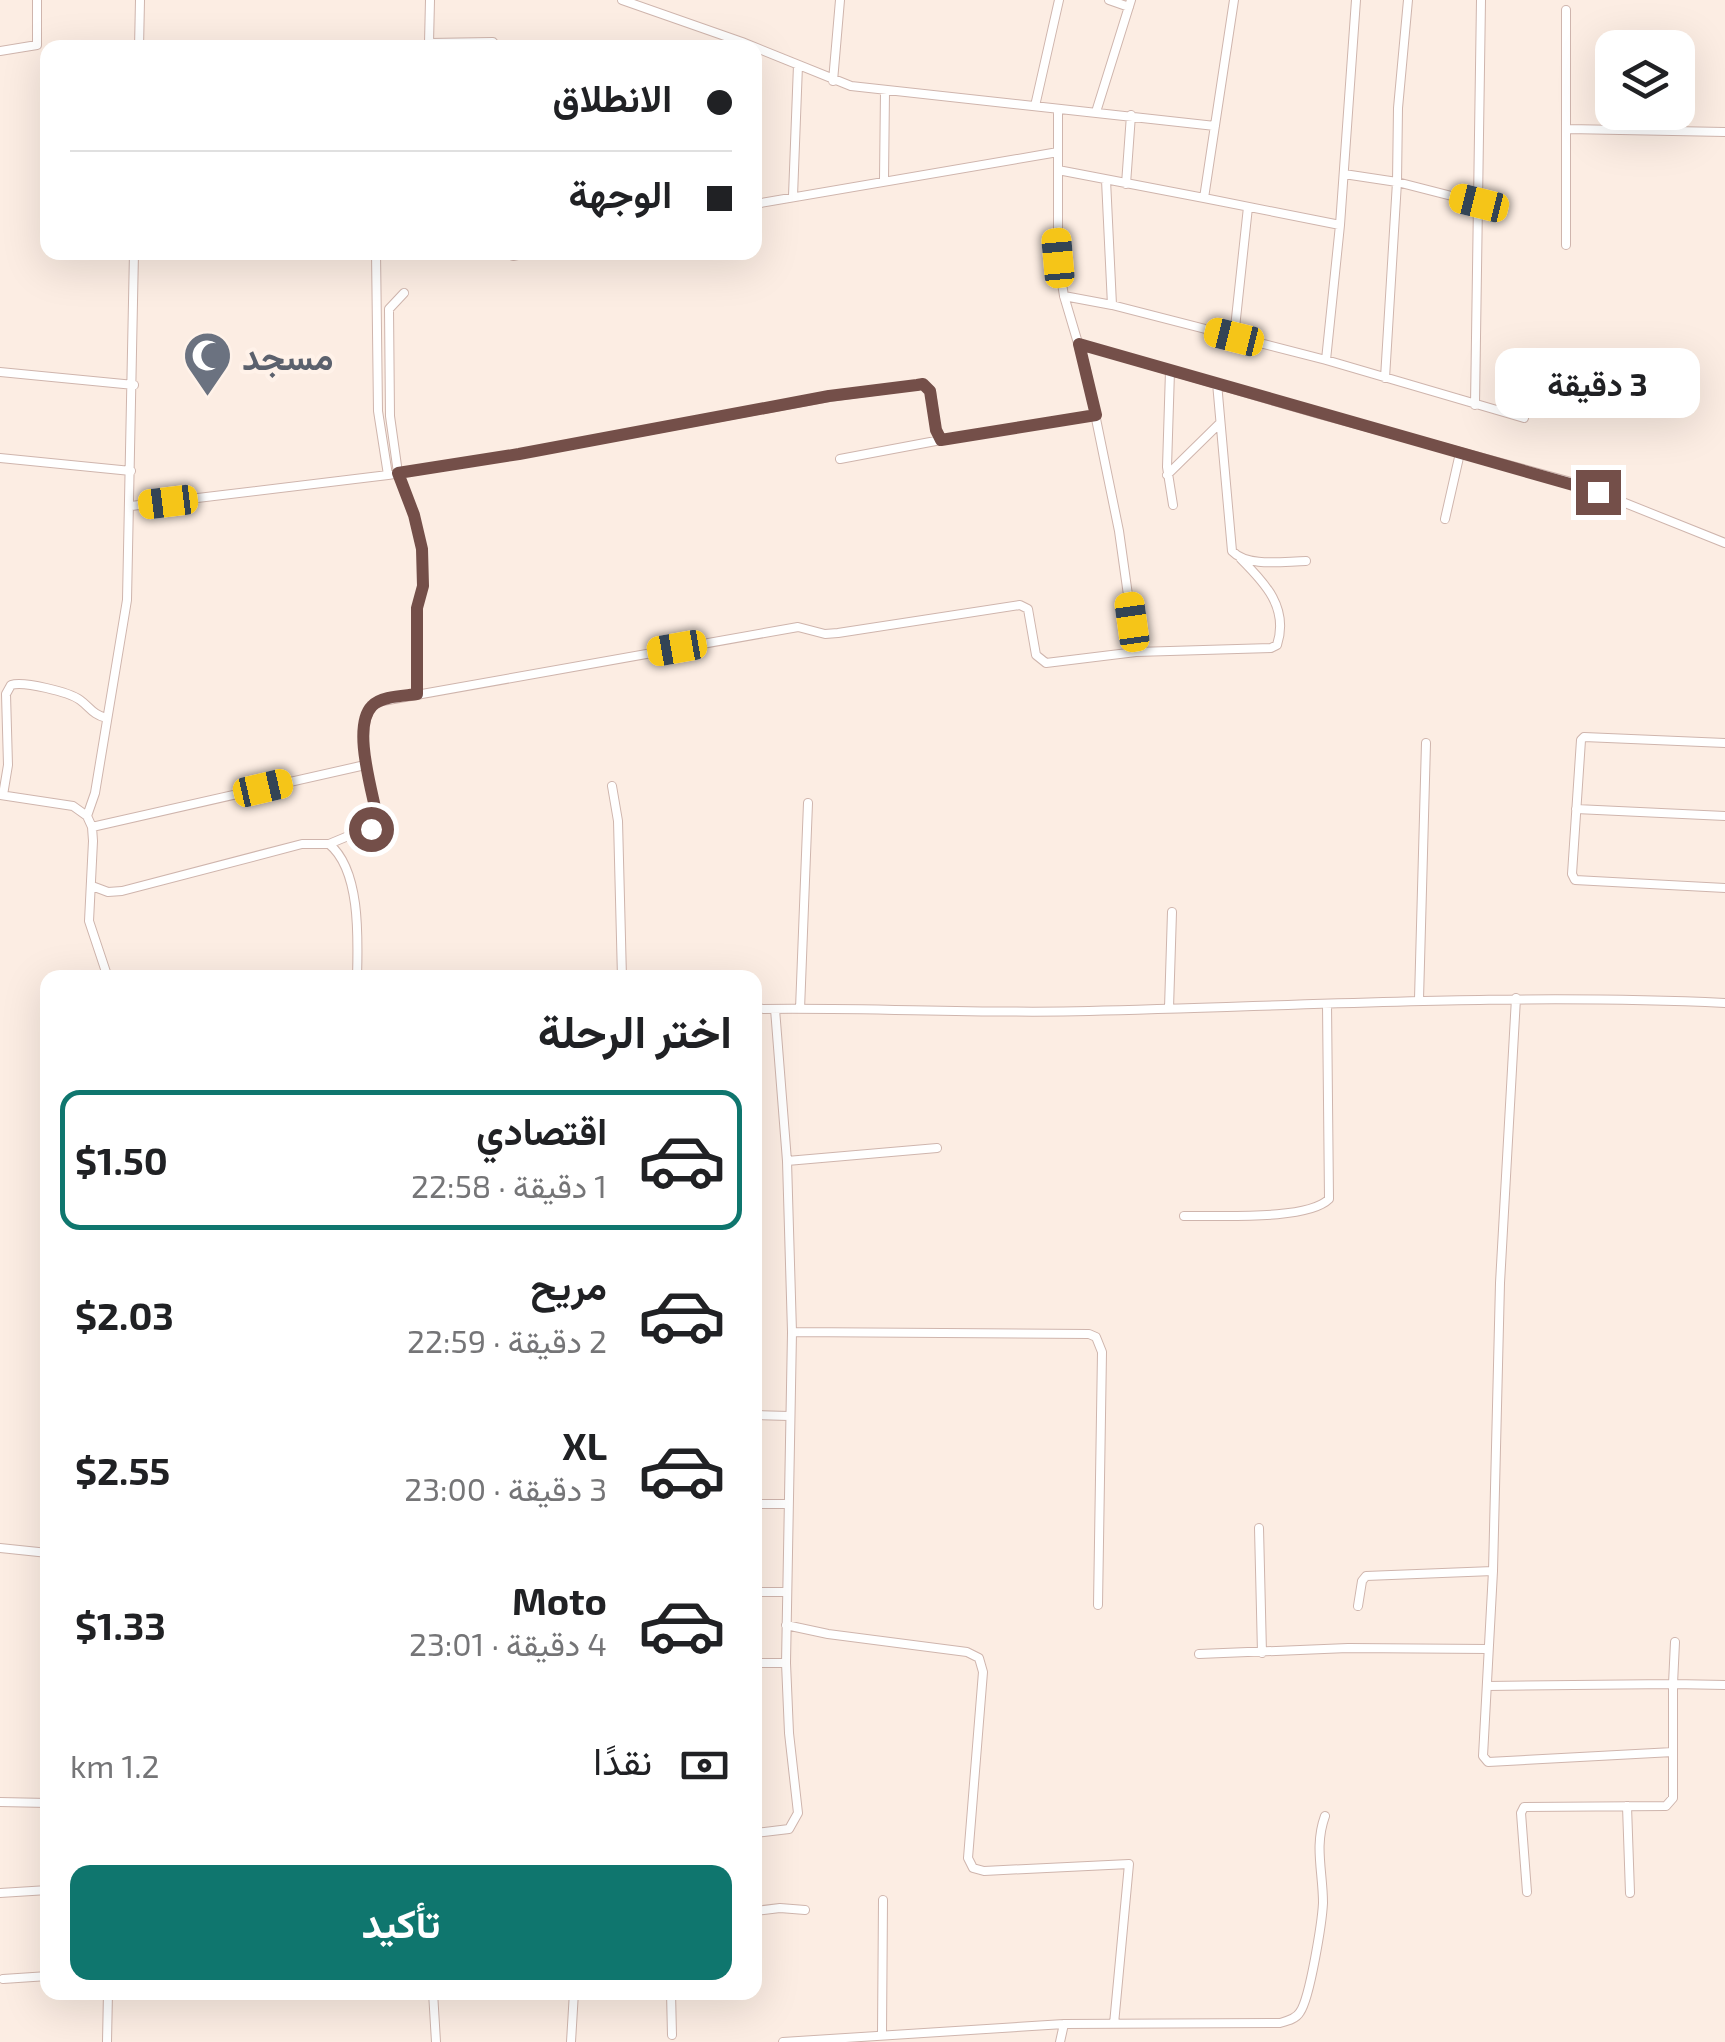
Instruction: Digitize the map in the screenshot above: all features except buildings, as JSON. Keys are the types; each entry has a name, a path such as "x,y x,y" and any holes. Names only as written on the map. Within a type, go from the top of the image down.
{"street":[{"path":"0,51 37,44 37,0"},
{"path":"140,0 140,40"},
{"path":"429,40 430,0"},
{"path":"622,0 732,40"},
{"path":"833,81 840,0"},
{"path":"1036,106 1059,0"},
{"path":"1096,112 1130,4 1109,0"},
{"path":"1204,198 1234,0"},
{"path":"1326,360 1356,0"},
{"path":"1385,378 1398,108 1408,0"},
{"path":"1475,405 1481,0"},
{"path":"1566,10 1566,246"},
{"path":"762,51 833,81 884,91 1215,126"},
{"path":"792,196 798,64"},
{"path":"884,91 884,179"},
{"path":"1058,110 1056,232 1064,296 1096,415 1119,531 1136,652"},
{"path":"1126,184 1131,115"},
{"path":"1568,129 1725,132"},
{"path":"762,202 1058,152"},
{"path":"1058,170 1340,225"},
{"path":"1344,174 1397,182 1479,203"},
{"path":"1106,180 1112,305"},
{"path":"1234,337 1248,207"},
{"path":"87,816 95,793 126,600 134,260"},
{"path":"376,260 378,410 392,474 414,515 422,549 417,694"},
{"path":"392,474 388,316 392,304 404,293"},
{"path":"1064,296 1326,360 1524,418"},
{"path":"1079,344 1576,483 1725,543"},
{"path":"1170,370 1167,475 1173,506"},
{"path":"0,372 134,385"},
{"path":"92,886 108,892 122,890 302,844 330,844 376,826 365,765 365,726 371,706 377,702 798,627 824,634 838,633 1020,605 1028,609 1034,650 1041,662 1136,652 1262,649 1277,644 1281,626 1276,602 1234,554 1230,544 1218,383"},
{"path":"131,506 392,474 829,396 923,384 930,391 941,440"},
{"path":"840,460 1096,415"},
{"path":"1167,475 1220,423"},
{"path":"1446,519 1460,453"},
{"path":"0,458 132,472"},
{"path":"1240,559 1306,561"},
{"path":"105,970 89,921 92,828 87,816 74,806 2,795 8,764 6,694 10,684 25,684 76,698 92,714 106,718"},
{"path":"1725,743 1584,737 1572,874 1575,880 1725,888"},
{"path":"1419,999 1426,742"},
{"path":"92,828 365,765"},
{"path":"612,786 618,822 622,970"},
{"path":"800,1010 808,804"},
{"path":"1576,808 1725,816"},
{"path":"330,844 345,865 353,894 358,970"},
{"path":"1169,1008 1172,912"},
{"path":"1516,998 1500,1282 1493,1572 1482,1751 1488,1762 1673,1752"},
{"path":"762,1010 987,1013 1516,998 1725,1002"},
{"path":"1184,1216 1287,1212 1319,1207 1329,1198 1327,1004"},
{"path":"762,1832 789,1829 798,1813 786,1664 792,1332 775,1009"},
{"path":"786,1161 937,1148"},
{"path":"792,1332 1096,1337 1102,1352 1098,1606"},
{"path":"762,1415 789,1416"},
{"path":"762,1504 787,1504"},
{"path":"1259,1528 1262,1653"},
{"path":"0,1548 40,1552"},
{"path":"1358,1606 1366,1576 1493,1572"},
{"path":"762,1592 786,1592"},
{"path":"786,1624 828,1634 967,1652 979,1658 983,1672 968,1858 973,1868 984,1871 1129,1864 1114,2024"},
{"path":"1527,1892 1521,1814 1524,1807 1671,1804 1675,1642"},
{"path":"1199,1654 1348,1648 1488,1649"},
{"path":"762,1664 786,1664"},
{"path":"1487,1686 1725,1684"},
{"path":"0,1802 40,1803"},
{"path":"1627,1806 1630,1893"},
{"path":"783,2042 1064,2024 1280,2024 1297,2016 1304,2002 1323,1909 1318,1834 1325,1816"},
{"path":"0,1892 40,1890"},
{"path":"882,2034 883,1900"},
{"path":"762,1911 806,1910"},
{"path":"3,1979 40,1977"},
{"path":"108,2000 108,2042"},
{"path":"433,2000 436,2042"},
{"path":"571,2042 574,2000"},
{"path":"671,2000 672,2035"},
{"path":"1060,2042 1064,2024"}],"place":[{"name":"مسجد","path":"207,398"}],"route":[{"path":"371,829 378,822 365,765 367,713 377,702 417,694 422,549 398,473 829,396 923,384 932,396 941,440 1096,415 1079,344 1598,492"}]}
